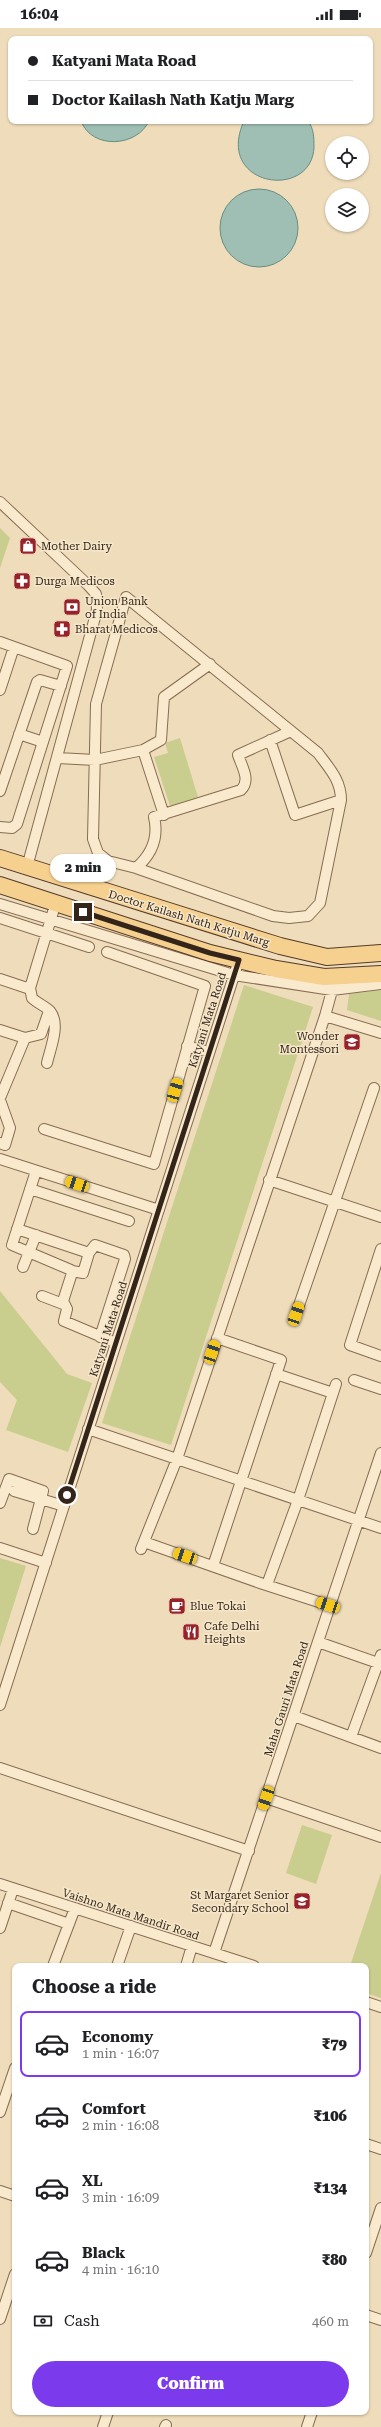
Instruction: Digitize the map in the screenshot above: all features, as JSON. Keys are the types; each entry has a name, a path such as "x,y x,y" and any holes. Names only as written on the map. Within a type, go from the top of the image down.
{"main road":[{"name":"Doctor Kailash Nath Katju Marg","path":"0,858 280,946 327,957 381,953"},
{"path":"0,885 210,953 236,967 276,969 324,977 334,983 381,974"}],"street":[{"path":"0,502 96,594 97,610 28,867"},
{"path":"126,597 210,664 318,753 336,777 341,788 342,800 320,903 308,916 289,918 273,916 136,868 108,861 98,852 93,840 96,704 126,597"},
{"path":"0,642 67,664 16,824 12,828 0,827"},
{"path":"0,690 14,647"},
{"path":"58,758 95,760 143,750 161,740 164,697 210,664"},
{"path":"0,791 5,761 19,734 37,682 40,680 61,686"},
{"path":"136,868 148,858 154,843 156,826 154,817 241,790 245,786 246,779 238,755 291,731"},
{"path":"19,734 43,742"},
{"path":"270,740 295,815 342,800"},
{"path":"143,750 164,815"},
{"path":"47,1063 54,1028 54,1019 49,1010 32,998 30,990 55,903"},
{"path":"0,904 51,918 136,945 236,967"},
{"path":"0,918 89,947"},
{"path":"131,961 136,945"},
{"path":"44,1129 154,1164 205,986 107,952"},
{"name":"Katyani Mata Road","path":"0,1705 236,967"},
{"path":"0,979 30,990"},
{"path":"328,1605 213,1566 142,1545 177,1459 325,1016 334,983 381,984"},
{"path":"0,1030 25,1038 41,1034 49,1010"},
{"path":"325,1016 381,1033"},
{"path":"0,1143 5,1145 10,1128 0,1099 25,1038"},
{"path":"187,1046 209,1052"},
{"path":"296,1314 374,1088"},
{"path":"0,1159 159,1210"},
{"path":"36,1171 12,1245 72,1271 83,1273 89,1253 95,1245 122,1253 125,1257 100,1337"},
{"path":"269,1180 381,1217"},
{"path":"30,1189 129,1221"},
{"path":"17,1229 89,1253"},
{"path":"23,1267 36,1235"},
{"path":"381,1249 350,1345 381,1356"},
{"path":"63,1304 72,1271"},
{"path":"42,1296 63,1304 67,1309 64,1321 116,1343"},
{"path":"213,1566 281,1360 217,1338"},
{"path":"263,1584 268,1582 298,1500 335,1388 276,1374"},
{"path":"354,1380 381,1389"},
{"path":"88,1429 381,1528"},
{"name":"Maha Gauri Mata Road","path":"214,1953 294,1716 318,1642 328,1605 381,1452"},
{"path":"0,1503 6,1490 64,1506"},
{"path":"33,1529 42,1500"},
{"path":"0,1548 46,1563"},
{"path":"318,1642 380,1661 351,1737"},
{"path":"294,1716 381,1748"},
{"path":"0,1768 249,1851"},
{"path":"266,1798 381,1837"},
{"name":"Vaishno Mata Mandir Road","path":"0,1884 245,1963"},
{"path":"0,1928 13,1889"},
{"path":"8,1903 69,1924"},
{"path":"54,1963 75,1908"},
{"path":"118,1963 130,1926"},
{"path":"187,1963 192,1946"},
{"path":"369,2003 381,2007"},
{"path":"0,2112 12,2077"},
{"path":"369,2145 381,2149"},
{"path":"0,2191 12,2195"},
{"path":"369,2243 381,2208"},
{"path":"0,2319 12,2283"},
{"path":"369,2316 381,2320"},
{"path":"103,2427 107,2415"},
{"path":"309,2427 311,2415"}],"green space":[{"path":"0,528 10,538 0,568"},
{"path":"180,738 198,797 170,806 154,757 168,753 165,743"},
{"path":"244,985 313,1007 171,1445 102,1423"},
{"path":"381,990 381,1021 347,1010 349,994"},
{"path":"0,1291 67,1374 92,1383 68,1452 6,1430 17,1400 0,1382"},
{"path":"0,1558 26,1566 0,1647"},
{"path":"302,1825 332,1835 316,1884 286,1873"},
{"path":"381,1873 381,1998 369,1994 369,1963 351,1963"}],"water":[{"path":"83,124 147,124 143,130 135,136 115,142 104,141 95,137"},
{"path":"243,124 310,124 313,130 314,147 309,164 298,175 283,180 267,179 252,172 242,160 238,143"},
{"path":"259,189 274,192 286,201 295,213 298,228 295,243 286,255 274,264 259,267 244,264 232,255 223,243 220,228 223,213 232,201 244,192"}],"place":[{"name":"Mother Dairy","path":"28,546"},
{"name":"Durga Medicos","path":"22,581"},
{"name":"Union Bank of India","path":"72,607"},
{"name":"Bharat Medicos","path":"62,629"},
{"name":"Wonder Montessori","path":"352,1042"},
{"name":"Blue Tokai","path":"177,1606"},
{"name":"Cafe Delhi Heights","path":"191,1632"},
{"name":"St Margaret Senior Secondary School","path":"302,1901"}],"route":[{"path":"67,1495 239,960 210,953 83,912"}]}
